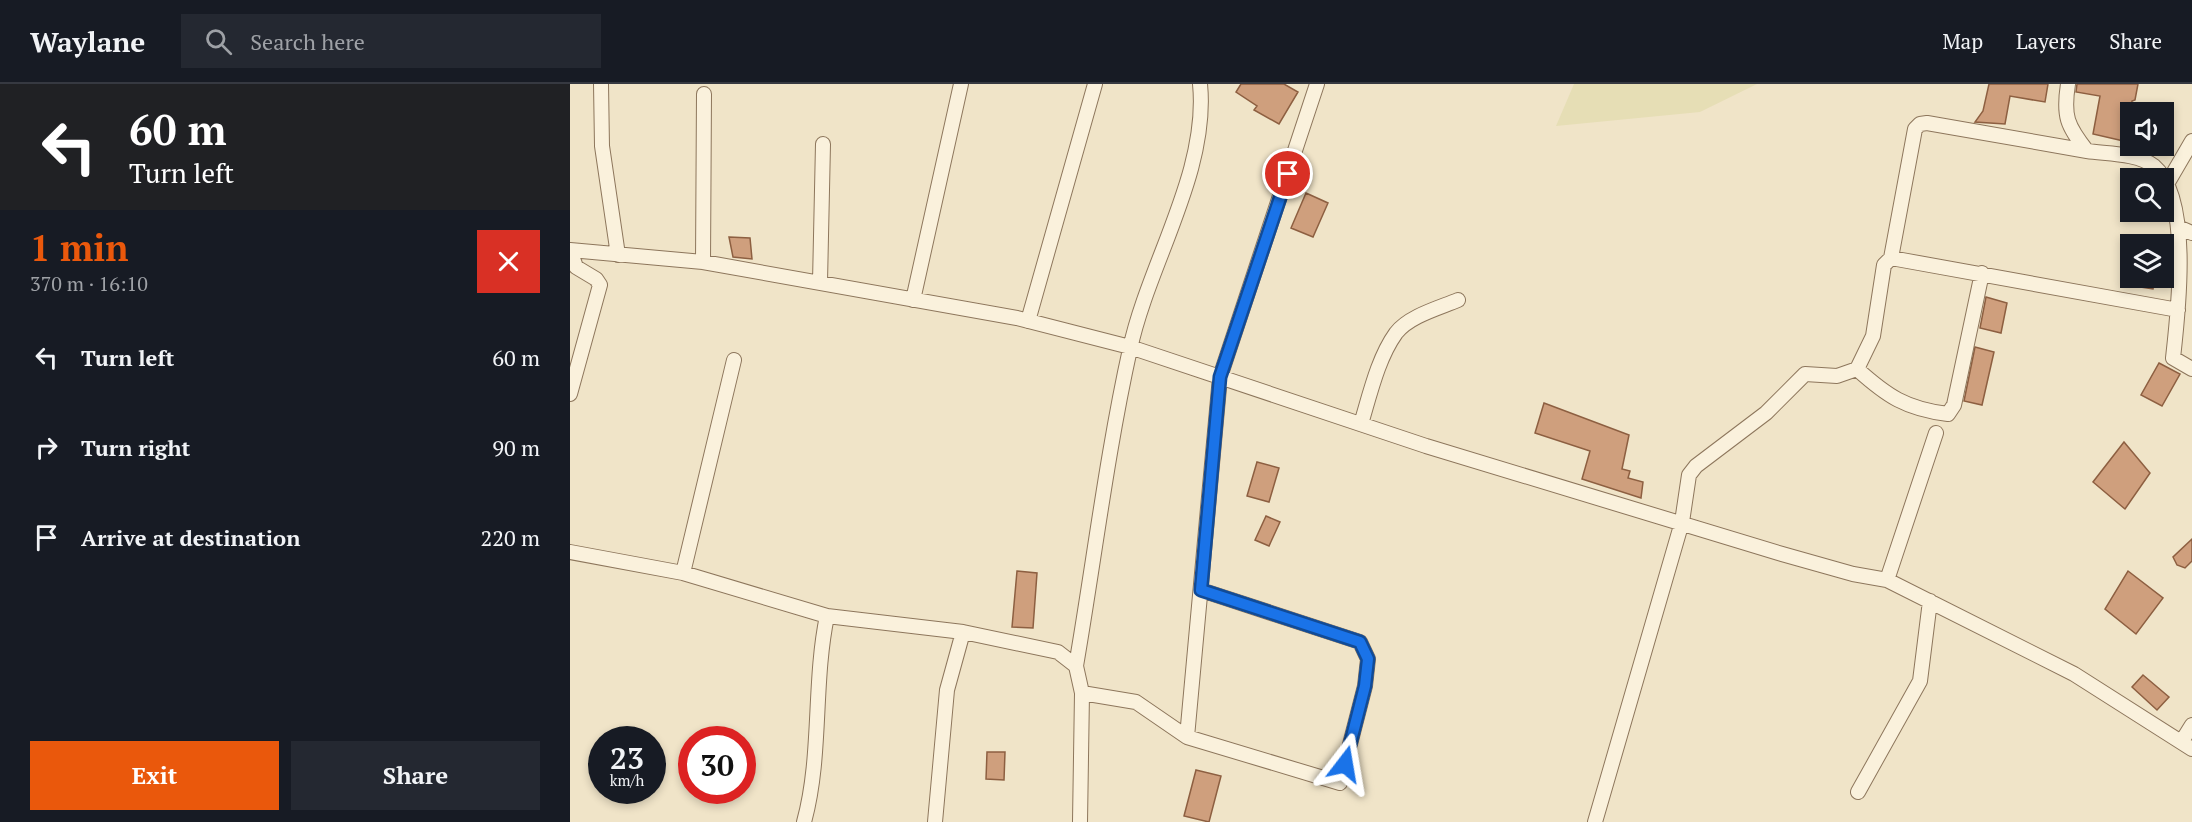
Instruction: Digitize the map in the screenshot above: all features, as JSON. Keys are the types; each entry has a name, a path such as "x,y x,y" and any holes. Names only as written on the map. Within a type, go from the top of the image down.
{"street":[{"path":"601,84 602,146 618,255"},
{"path":"913,300 961,84"},
{"path":"1028,321 1095,84"},
{"path":"1080,822 1082,693 1076,666 1130,347 1197,148 1203,109 1200,84"},
{"path":"1187,737 1220,377 1317,84"},
{"path":"2068,84 2065,105 2069,129 2087,151"},
{"path":"703,262 704,94"},
{"path":"1595,822 1682,522 1689,474 1696,466 1766,413 1805,374 1837,376 1857,369 1873,336 1884,265 1891,258 1915,129 1920,124 1928,123 2144,160 2156,168"},
{"path":"2174,172 2192,141"},
{"path":"820,282 824,144"},
{"path":"2174,211 2178,227 2181,276 2173,358 2192,369"},
{"path":"2178,227 2192,233"},
{"path":"570,394 600,285 596,279 576,267 570,250 703,262 1028,321 1130,347 1361,424 1843,571 1887,580 2074,674 2187,745 2192,725"},
{"path":"1891,258 2178,310"},
{"path":"1857,369 1889,397 1930,412 1948,414 1954,405 1982,273"},
{"path":"1361,424 1376,374 1397,332 1416,318 1458,300"},
{"path":"683,573 734,360"},
{"path":"1887,580 1936,433"},
{"path":"570,552 683,573 827,616 963,632 1058,652 1076,666"},
{"path":"1082,693 1136,702 1187,737 1340,783 1365,686 1368,659 1360,642 1201,590"},
{"path":"1858,792 1920,681 1930,601"},
{"path":"804,822 815,741 819,655 827,616"},
{"path":"934,822 947,690 963,632"}],"shaded area":[{"path":"1574,84 1757,84 1700,112 1556,126"}],"building":[{"path":"1241,84 1284,84 1298,92 1279,124 1254,110 1257,106 1236,92"},
{"path":"1989,84 2048,84 2045,102 2010,96 2005,124 1975,122 1983,111"},
{"path":"2077,84 2138,84 2135,100 2120,102 2120,140 2093,134 2100,96 2076,92"},
{"path":"1306,193 1328,203 1313,237 1291,228"},
{"path":"729,237 750,238 752,259 733,257"},
{"path":"1986,297 2007,303 2001,333 1980,328"},
{"path":"1975,347 1994,352 1982,405 1964,401"},
{"path":"2159,363 2180,374 2162,406 2141,395"},
{"path":"1544,403 1629,435 1622,469 1630,471 1628,478 1643,482 1641,498 1582,479 1590,451 1535,433"},
{"path":"2124,442 2150,473 2125,509 2093,482"},
{"path":"1257,462 1279,468 1269,502 1247,496"},
{"path":"1266,516 1280,522 1269,546 1255,540"},
{"path":"2192,539 2192,561 2185,568 2177,565 2173,557"},
{"path":"1017,571 1037,573 1033,628 1012,627"},
{"path":"2128,571 2163,598 2136,634 2105,609"},
{"path":"2143,675 2169,697 2157,710 2132,687"},
{"path":"987,752 1005,752 1004,780 986,779"},
{"path":"1196,770 1221,776 1209,822 1184,816"}],"route":[{"path":"1288,174 1220,377 1201,590 1360,642 1368,659 1365,686 1345,764"}]}
